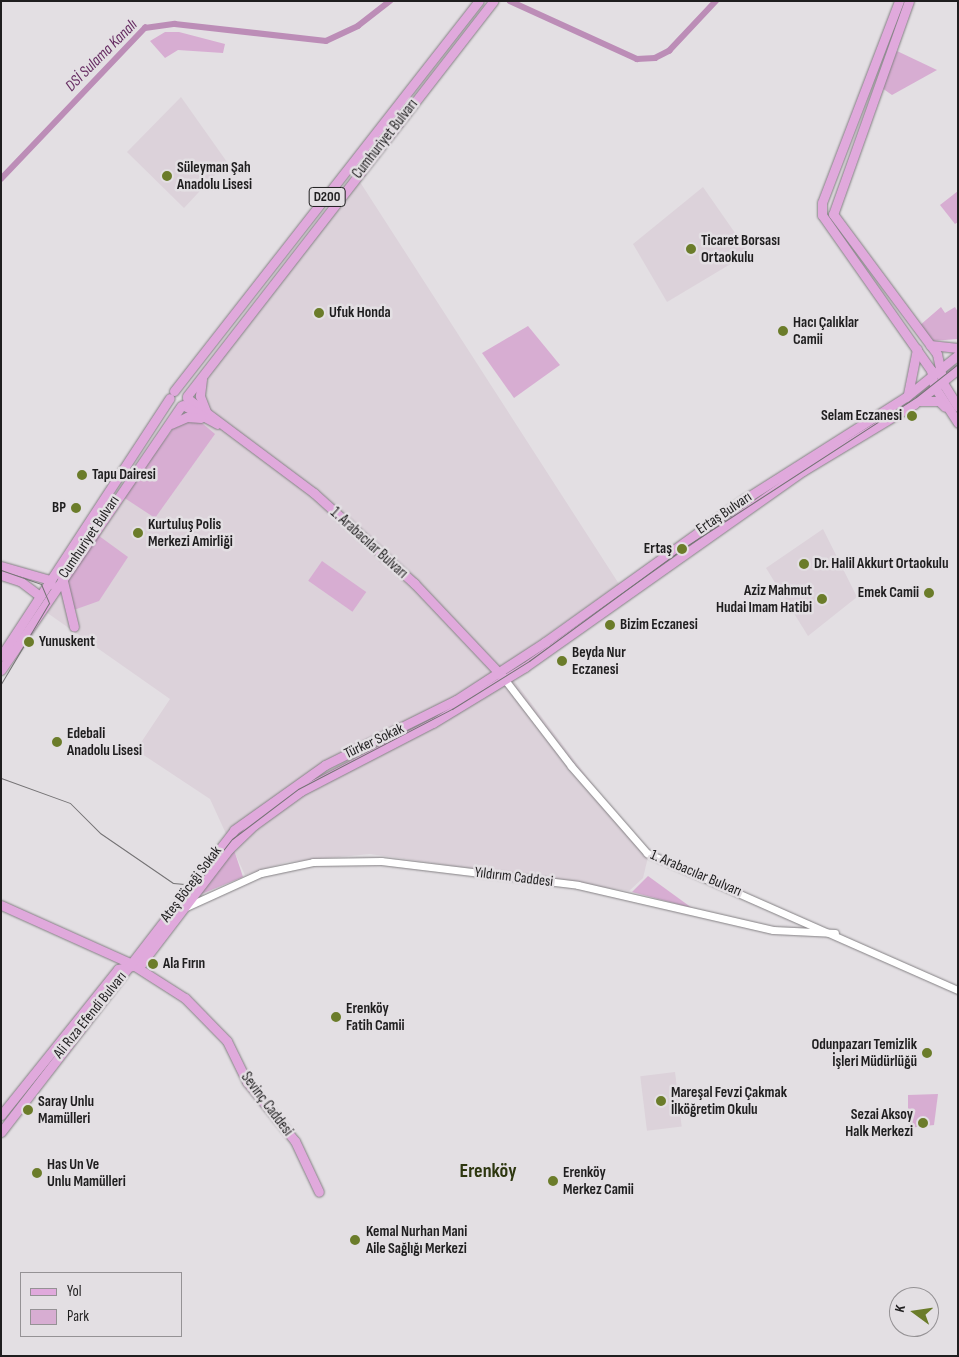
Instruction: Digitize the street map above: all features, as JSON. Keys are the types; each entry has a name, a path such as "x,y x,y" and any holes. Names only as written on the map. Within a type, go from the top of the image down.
{"main road":[{"name":"Cumhuriyet Bulvarı","path":"1,656 172,395 479,1"},
{"name":"Cumhuriyet Bulvarı","path":"1,670 62,577 202,376 493,1"},
{"path":"899,1 822,203 822,214 917,349 932,376 952,405 958,423"},
{"path":"909,1 833,214 930,346 942,368 940,386"},
{"path":"324,202 330,209"},
{"path":"930,346 958,348"},
{"path":"906,397 914,378 917,349"},
{"name":"Ertaş Bulvarı","path":"499,677 761,488 906,397 958,354"},
{"path":"952,405 956,371"},
{"name":"Ertaş Bulvarı","path":"499,677 804,471 918,401 940,386 956,371"},
{"path":"166,427 187,416 205,415 200,396 202,376"},
{"path":"172,395 184,402"},
{"path":"172,395 184,402"},
{"path":"918,401 939,401 952,405"},
{"name":"1. Arabacılar Bulvarı","path":"184,402 221,426 314,494 414,584 499,677"},
{"path":"1,566 50,580 52,592"},
{"path":"1,575 20,581 40,596"},
{"path":"62,577 74,627"},
{"name":"Türker Sokak","path":"300,791 433,723 499,677"},
{"name":"Türker Sokak","path":"259,811 325,765 413,723 499,677"},
{"name":"Ateş Böceği Sokak","path":"174,923 237,839 300,791"},
{"name":"Ateş Böceği Sokak","path":"130,964 224,840 259,811"},
{"name":"Sevinç Caddesi","path":"1,905 130,964 185,998 227,1041 247,1082 295,1141 319,1192"},
{"path":"163,922 186,907"},
{"path":"130,964 141,964 174,923"},
{"name":"Ali Rıza Efendi Bulvarı","path":"1,1115 77,1017 118,969 130,964"},
{"name":"Ali Rıza Efendi Bulvarı","path":"1,1132 130,964"}],"street":[{"name":"1. Arabacılar Bulvarı","path":"499,677 571,766 647,853 835,933 894,963 958,990"},
{"name":"Yıldırım Caddesi","path":"186,907 277,870 332,860 381,860 578,885 764,928 835,933"},
{"path":"174,923 197,903"}],"shaded area":[{"path":"181,97 227,162 184,208 127,152"},
{"path":"360,182 619,584 503,666 648,857 643,878 629,891 370,854 287,862 245,875 210,799 136,750 170,699 46,612 223,356"},
{"name":"Ticaret Borsası Ortaokulu","path":"703,187 749,253 667,302 633,244"},
{"path":"823,529 857,597 808,636 766,568"},
{"name":"Mareşal Fevzi Çakmak İlköğretim Okulu","path":"675,1072 682,1127 647,1131 640,1076"}],"green space":[{"path":"165,32 179,32 225,44 223,53 178,50 165,58 150,41"},
{"path":"897,51 937,70 892,95 882,88"},
{"path":"958,191 958,222 955,224 940,205"},
{"path":"941,307 945,313 955,307 958,312 958,339 931,341 919,326"},
{"path":"528,326 560,365 514,398 482,353"},
{"path":"191,421 202,423 215,434 155,518 123,497 175,426"},
{"path":"95,533 128,557 99,601 71,611 63,587"},
{"path":"322,561 366,592 352,612 308,581"},
{"path":"233,847 243,877 199,895"},
{"path":"648,876 692,908 632,892"},
{"path":"938,1094 934,1125 908,1128 908,1095"}],"waterway":[{"name":"DSİ Sulama Kanalı","path":"1,179 145,28 175,24 326,41 358,26 390,1"},
{"name":"DSİ Sulama Kanalı","path":"510,1 637,59 655,58 669,51 716,1"}],"tram line":[{"path":"1,778 70,803 100,833 173,883 196,885 232,839 298,789 452,709 529,661 682,549 916,397 958,364"},
{"path":"1,570 41,584 49,603 1,684"}],"place":[{"name":"Süleyman Şah Anadolu Lisesi","path":"167,176"},
{"name":"Ticaret Borsası Ortaokulu","path":"691,249"},
{"name":"Ufuk Honda","path":"319,313"},
{"name":"Hacı Çalıklar Camii","path":"783,331"},
{"name":"Selam Eczanesi","path":"912,416"},
{"name":"Tapu Dairesi","path":"82,475"},
{"name":"BP","path":"76,508"},
{"name":"Kurtuluş Polis Merkezi Amirliği","path":"138,533"},
{"name":"Ertaş","path":"682,549"},
{"name":"Dr. Halil Akkurt Ortaokulu","path":"804,564"},
{"name":"Emek Camii","path":"929,593"},
{"name":"Aziz Mahmut Hudai Imam Hatibi","path":"822,599"},
{"name":"Bizim Eczanesi","path":"610,625"},
{"name":"Yunuskent","path":"29,642"},
{"name":"Beyda Nur Eczanesi","path":"562,661"},
{"name":"Edebali Anadolu Lisesi","path":"57,742"},
{"name":"Ala Fırın","path":"153,964"},
{"name":"Erenköy Fatih Camii","path":"336,1017"},
{"name":"Odunpazarı Temizlik İşleri Müdürlüğü","path":"927,1053"},
{"name":"Mareşal Fevzi Çakmak İlköğretim Okulu","path":"661,1101"},
{"name":"Saray Unlu Mamülleri","path":"28,1110"},
{"name":"Sezai Aksoy Halk Merkezi","path":"923,1123"},
{"name":"Has Un Ve Unlu Mamülleri","path":"37,1173"},
{"name":"Erenköy Merkez Camii","path":"553,1181"},
{"name":"Kemal Nurhan Mani Aile Sağlığı Merkezi","path":"355,1240"}],"district":[{"name":"Erenköy","path":"488,1171"}]}
